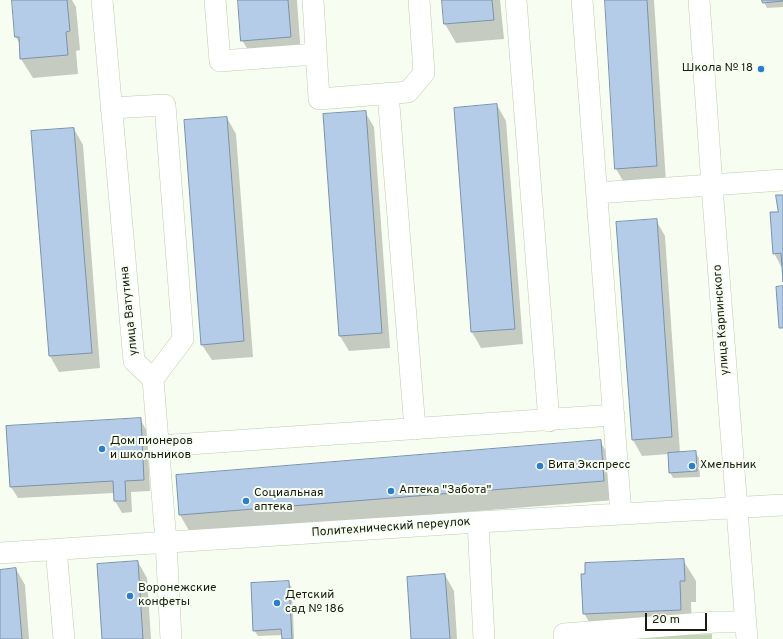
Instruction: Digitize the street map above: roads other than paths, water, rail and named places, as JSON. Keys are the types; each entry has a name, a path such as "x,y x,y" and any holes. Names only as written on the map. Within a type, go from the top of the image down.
{"street":[{"name":"улица Ватутина","path":"102,0 134,361 153,379"},
{"path":"215,0 220,61 316,54"},
{"path":"313,0 319,99 408,92 424,73 419,0"},
{"path":"516,0 549,421"},
{"path":"582,0 621,514"},
{"name":"улица Карпинского","path":"699,0 747,630"},
{"path":"388,94 415,429"},
{"path":"111,108 165,105 183,339 153,379 166,542 171,639"},
{"path":"597,193 783,180"},
{"path":"159,446 614,416"},
{"name":"Политехнический переулок","path":"0,553 478,522 783,505"},
{"path":"478,522 484,639"},
{"path":"56,549 64,639"},
{"path":"564,639 564,634 716,622 747,630"}],"place":[{"name":"Школа № 18","path":"761,69"},
{"name":"Дом пионеров и школьников","path":"102,449"},
{"name":"Вита Экспресс","path":"540,466"},
{"name":"Хмельник","path":"692,466"},
{"name":"Аптека \"Забота\"","path":"391,491"},
{"name":"Социальная аптека","path":"246,501"},
{"name":"Воронежские конфеты","path":"130,596"},
{"name":"Детский сад № 186","path":"277,603"}]}
